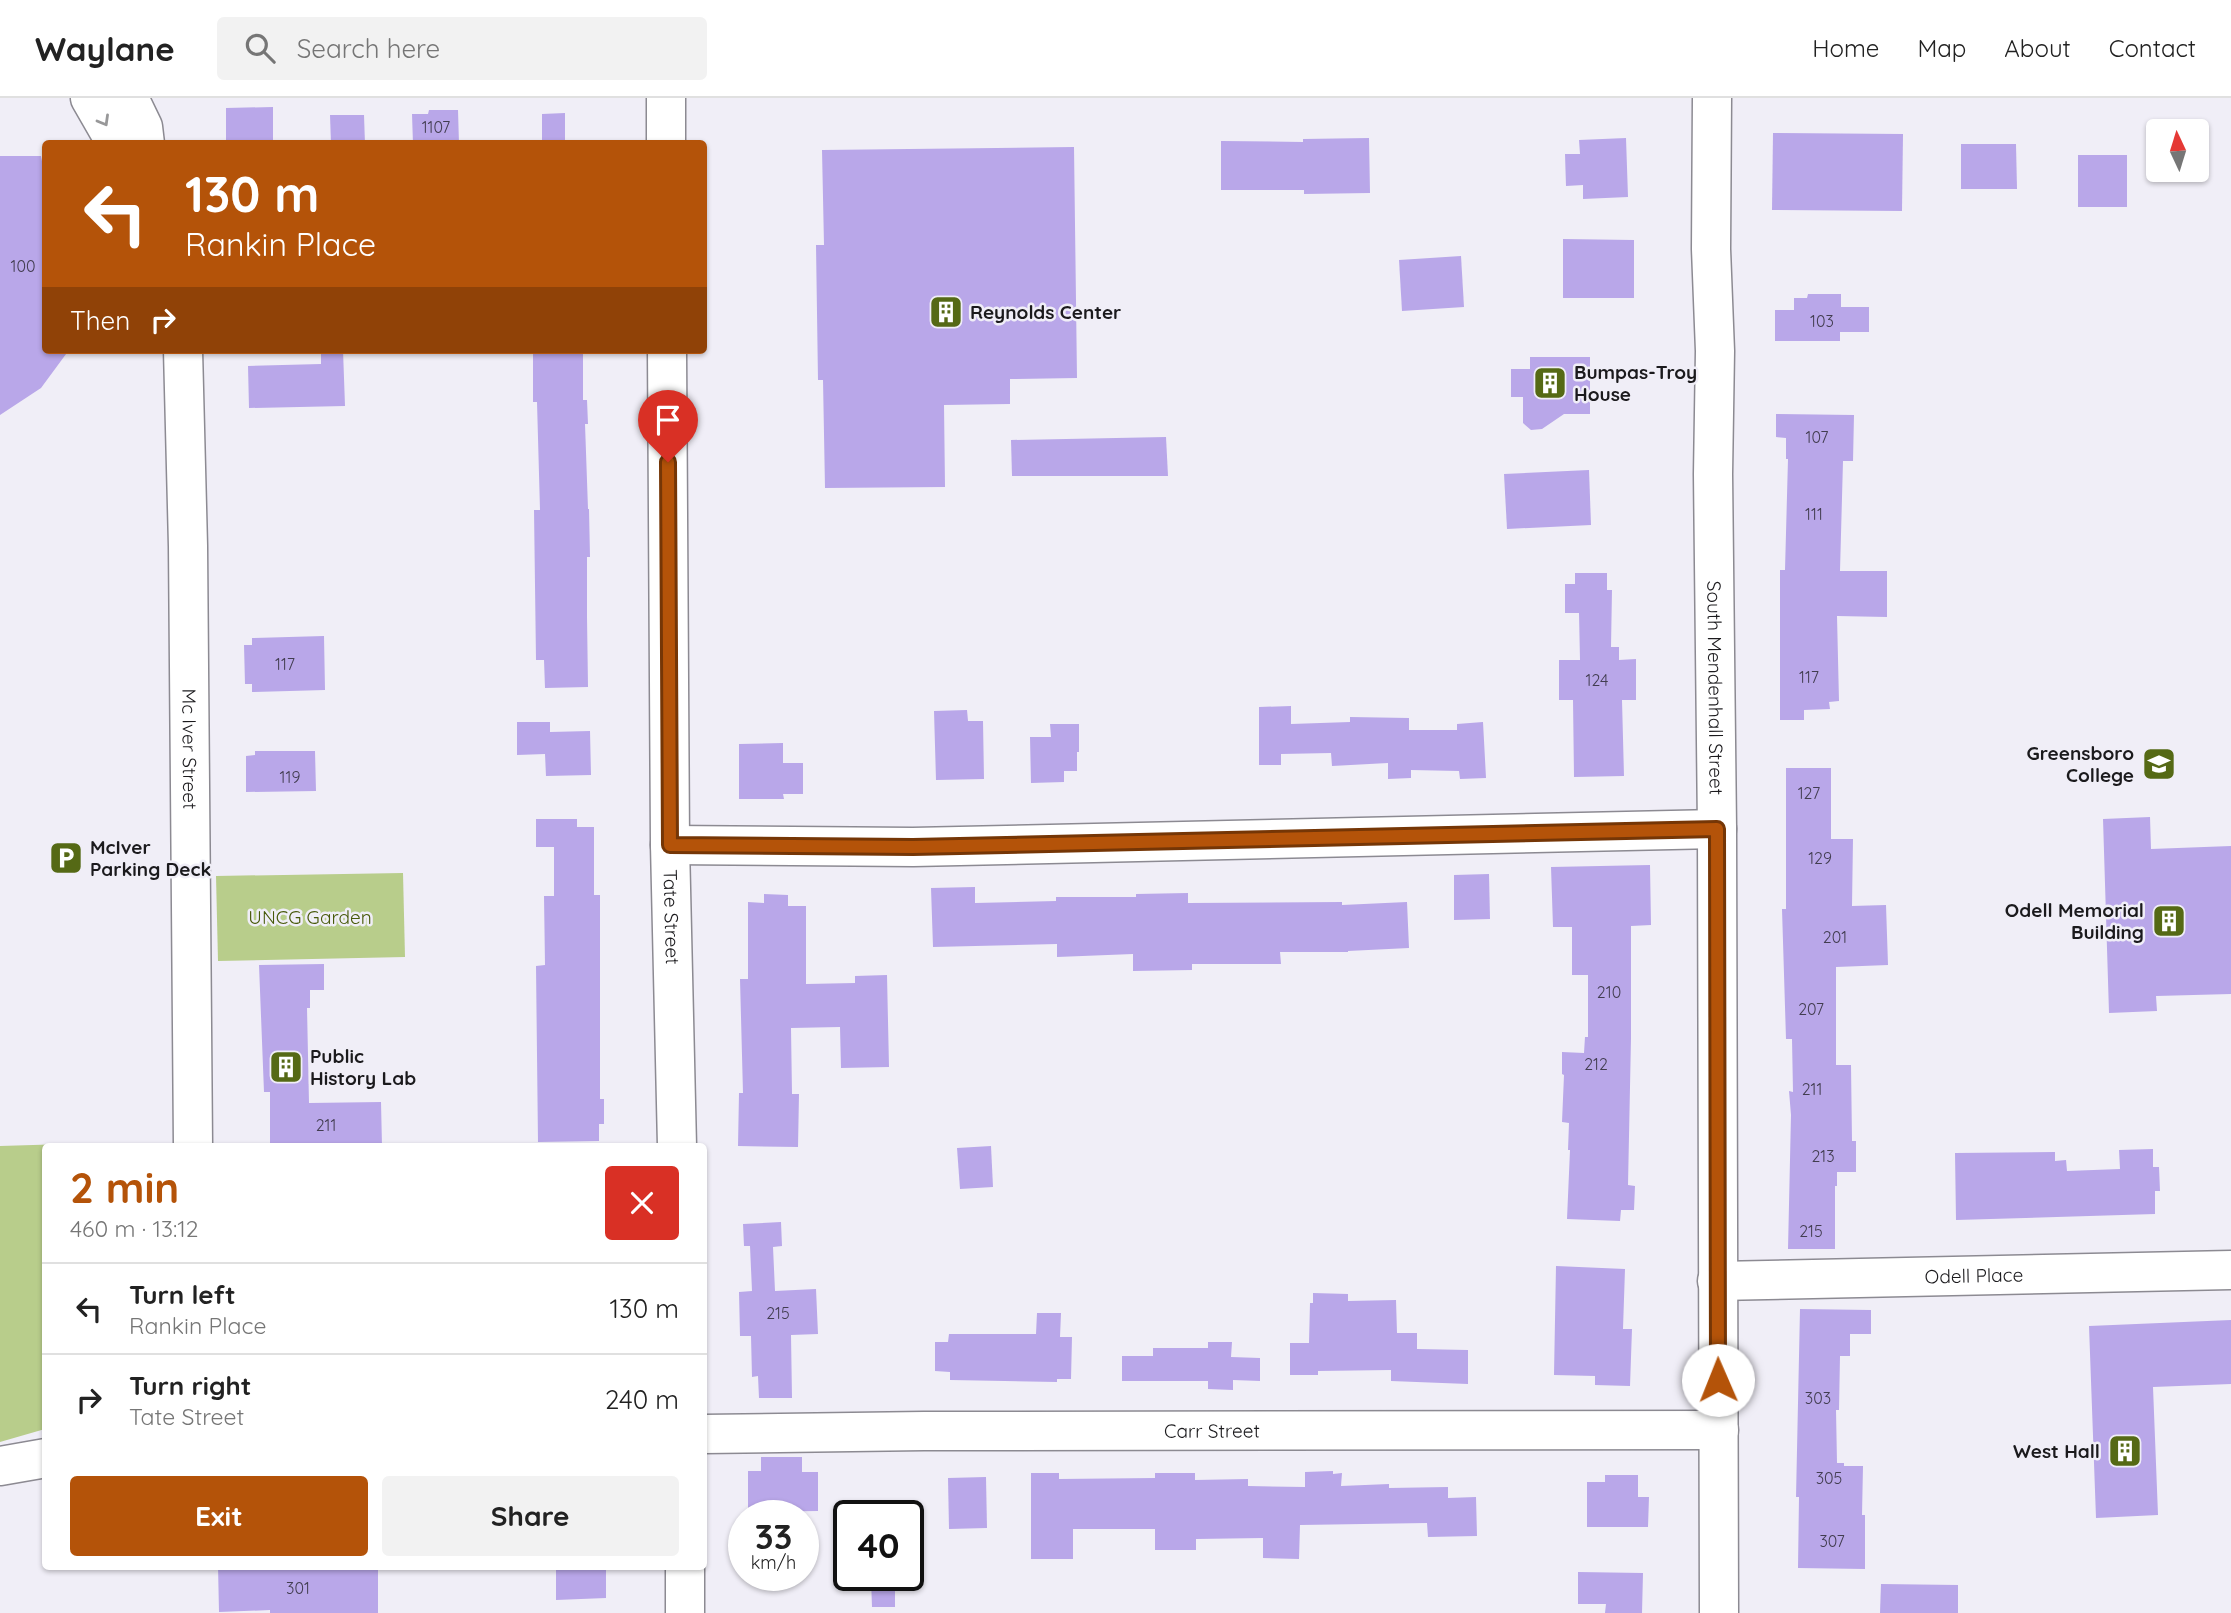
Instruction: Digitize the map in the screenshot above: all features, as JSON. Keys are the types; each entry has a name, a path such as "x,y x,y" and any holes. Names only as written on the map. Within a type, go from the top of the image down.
{"street":[{"path":"90,98 115,140"},
{"path":"129,98 143,128 144,140"},
{"path":"666,98 666,140"},
{"name":"South Mendenhall Street","path":"1712,98 1719,1613"},
{"name":"Mc Iver Street","path":"183,354 188,546 193,1143"},
{"name":"Tate Street","path":"667,354 670,845 677,1143"},
{"path":"670,845 913,847 1717,829"},
{"name":"Odell Place","path":"1717,1281 2231,1269"},
{"name":"Carr Street","path":"707,1434 924,1431 1718,1430"},
{"path":"0,1466 42,1459"},
{"path":"685,1570 685,1613"}],"green space":[{"name":"UNCG Garden","path":"403,873 405,957 218,961 216,876"},
{"path":"42,1145 42,1430 0,1442 0,1146"}],"building":[{"path":"273,107 273,140 226,140 226,108"},
{"path":"429,110 458,110 459,140 413,140 412,114 428,114"},
{"path":"565,113 565,140 542,140 542,114"},
{"path":"330,115 364,115 365,140 331,140"},
{"path":"1773,133 1903,134 1902,211 1772,210"},
{"path":"1369,138 1370,193 1304,194 1304,190 1221,190 1221,141 1303,142 1303,139"},
{"path":"1626,138 1628,197 1583,199 1583,185 1566,186 1565,154 1580,154 1579,140"},
{"path":"1961,144 2016,144 2017,189 1961,189"},
{"name":"Reynolds Center","path":"1074,147 1077,378 1010,379 1010,404 944,405 945,487 825,488 823,380 818,380 816,245 824,245 822,150"},
{"path":"2078,155 2127,155 2127,207 2078,207"},
{"path":"0,156 41,156 42,354 66,354 41,388 0,415"},
{"path":"1563,239 1634,240 1634,298 1563,298"},
{"path":"1461,256 1464,307 1402,311 1399,260"},
{"path":"1808,294 1841,294 1841,307 1869,307 1869,332 1840,332 1840,341 1775,341 1775,310 1794,310 1794,298 1807,298"},
{"path":"321,354 343,354 345,406 249,408 248,366 321,364"},
{"path":"533,354 583,354 583,400 587,400 588,424 585,424 590,557 587,557 588,687 545,688 544,660 536,660 534,510 540,510 537,402 533,402"},
{"name":"Bumpas-Troy House","path":"1530,357 1590,357 1590,414 1564,414 1542,429 1531,430 1523,423 1523,397 1511,397 1511,369 1530,369"},
{"path":"1776,414 1854,415 1853,461 1843,461 1840,571 1887,571 1887,617 1837,616 1839,701 1829,702 1830,709 1804,710 1804,720 1780,720 1780,570 1785,570 1788,459 1786,438 1776,437"},
{"path":"1166,437 1168,476 1012,476 1011,440"},
{"path":"1589,470 1591,525 1507,529 1504,474"},
{"path":"1575,573 1607,573 1607,590 1612,590 1611,647 1619,647 1619,660 1636,659 1636,700 1622,700 1624,776 1574,777 1573,700 1559,700 1559,660 1580,660 1579,613 1565,613 1565,584 1575,584"},
{"path":"324,636 325,690 252,692 252,684 245,684 244,645 252,645 252,638"},
{"path":"1291,706 1291,724 1350,722 1350,717 1409,718 1409,730 1457,730 1457,724 1483,722 1486,778 1460,779 1459,771 1411,770 1411,778 1388,779 1388,763 1332,766 1331,753 1281,754 1281,765 1259,765 1259,707"},
{"path":"967,710 968,721 983,721 984,779 936,780 934,711"},
{"path":"517,722 550,722 550,732 590,731 591,775 546,776 545,754 517,755"},
{"path":"1050,724 1079,724 1077,771 1064,771 1064,782 1031,783 1030,737 1051,737"},
{"path":"783,743 783,763 803,763 803,794 783,794 784,799 739,799 739,744"},
{"path":"255,751 315,751 316,791 246,792 246,756 255,755"},
{"path":"1786,768 1831,768 1831,839 1853,839 1852,906 1886,905 1888,965 1836,967 1836,1065 1851,1065 1852,1141 1856,1141 1856,1172 1837,1172 1835,1249 1788,1249 1791,1115 1789,1091 1793,1092 1792,1039 1786,1039 1782,909 1786,909"},
{"name":"Odell Memorial Building","path":"2150,817 2151,849 2231,846 2231,994 2156,996 2157,1011 2109,1013 2103,819"},
{"path":"536,819 577,819 577,827 594,827 594,895 600,895 600,1099 604,1099 604,1124 599,1124 599,1141 538,1142 536,966 545,965 544,896 554,896 554,847 536,847"},
{"path":"1650,865 1651,925 1631,926 1628,1185 1635,1186 1634,1210 1621,1210 1620,1221 1567,1219 1570,1150 1569,1123 1562,1122 1562,1052 1584,1053 1585,1037 1588,1037 1588,975 1572,975 1572,927 1553,927 1551,867"},
{"path":"1489,874 1490,919 1454,920 1454,875"},
{"path":"975,887 975,903 1056,901 1056,897 1136,897 1136,894 1188,893 1188,903 1342,902 1342,905 1407,902 1409,948 1348,952 1280,952 1281,964 1192,964 1192,970 1133,971 1133,954 1057,957 1057,944 933,947 931,888"},
{"path":"764,894 788,895 788,906 806,906 806,984 855,983 855,976 887,975 889,1067 841,1068 840,1027 791,1028 792,1094 799,1094 798,1147 738,1146 739,1093 743,1093 740,979 748,979 748,902 764,903"},
{"path":"324,964 324,990 310,990 310,1008 307,1008 309,1103 381,1102 382,1143 270,1143 270,1092 264,1092 259,965"},
{"path":"991,1146 993,1187 960,1189 957,1148"},
{"path":"2153,1149 2153,1167 2159,1167 2160,1191 2155,1191 2155,1214 1956,1220 1955,1153 2055,1152 2055,1161 2066,1160 2067,1171 2120,1169 2119,1150"},
{"path":"781,1222 782,1246 773,1247 775,1291 816,1289 818,1334 791,1335 792,1398 759,1398 758,1376 752,1377 751,1336 740,1336 739,1292 752,1291 750,1246 744,1246 743,1224"},
{"path":"1556,1266 1625,1269 1623,1329 1632,1329 1630,1386 1595,1385 1595,1376 1554,1375"},
{"path":"1313,1293 1348,1294 1348,1301 1396,1300 1397,1333 1417,1333 1417,1349 1468,1350 1468,1384 1391,1381 1391,1370 1318,1371 1318,1375 1290,1375 1290,1343 1309,1343 1310,1303 1313,1303"},
{"path":"1800,1309 1871,1310 1871,1334 1850,1334 1850,1356 1840,1356 1839,1410 1836,1410 1837,1463 1844,1463 1844,1466 1863,1466 1865,1569 1798,1568 1799,1497 1796,1497"},
{"path":"1037,1313 1061,1313 1060,1337 1072,1337 1071,1379 1057,1379 1057,1382 950,1380 950,1372 935,1371 935,1342 948,1342 949,1334 1036,1334"},
{"name":"West Hall","path":"2231,1320 2231,1384 2153,1387 2158,1515 2096,1518 2089,1326"},
{"path":"1208,1342 1232,1342 1231,1357 1260,1358 1260,1381 1233,1380 1233,1390 1208,1389 1208,1381 1122,1381 1122,1356 1153,1356 1153,1348 1208,1348"},
{"path":"761,1457 802,1457 802,1472 818,1472 818,1500 748,1500 748,1471 761,1471"},
{"path":"1333,1471 1333,1474 1342,1473 1341,1486 1389,1484 1389,1488 1448,1487 1448,1498 1476,1497 1477,1536 1428,1537 1427,1523 1300,1525 1299,1559 1263,1558 1263,1538 1196,1539 1196,1550 1155,1550 1155,1529 1073,1529 1073,1559 1031,1559 1031,1473 1059,1473 1059,1479 1155,1478 1155,1473 1195,1473 1195,1480 1248,1479 1248,1486 1305,1487 1305,1472"},
{"path":"1605,1475 1638,1475 1638,1497 1649,1497 1648,1527 1587,1527 1587,1482 1605,1482"},
{"path":"986,1477 987,1528 949,1529 948,1478"},
{"path":"218,1570 378,1570 378,1613 270,1613 270,1610 219,1612"},
{"path":"556,1570 606,1570 606,1598 556,1600"},
{"path":"1578,1572 1643,1573 1642,1613 1605,1613 1606,1604 1578,1604"},
{"path":"1881,1584 1958,1585 1958,1613 1880,1613"},
{"path":"871,1591 895,1591 895,1607 872,1607"}],"place":[{"name":"Reynolds Center","path":"946,312"},
{"name":"Bumpas-Troy House","path":"1550,383"},
{"name":"Greensboro College","path":"2159,764"},
{"name":"McIver Parking Deck","path":"66,858"},
{"name":"Odell Memorial Building","path":"2169,921"},
{"name":"Public History Lab","path":"286,1067"},
{"name":"West Hall","path":"2125,1451"}],"route":[{"path":"668,462 670,845 913,847 1717,829 1718,1380"}]}
